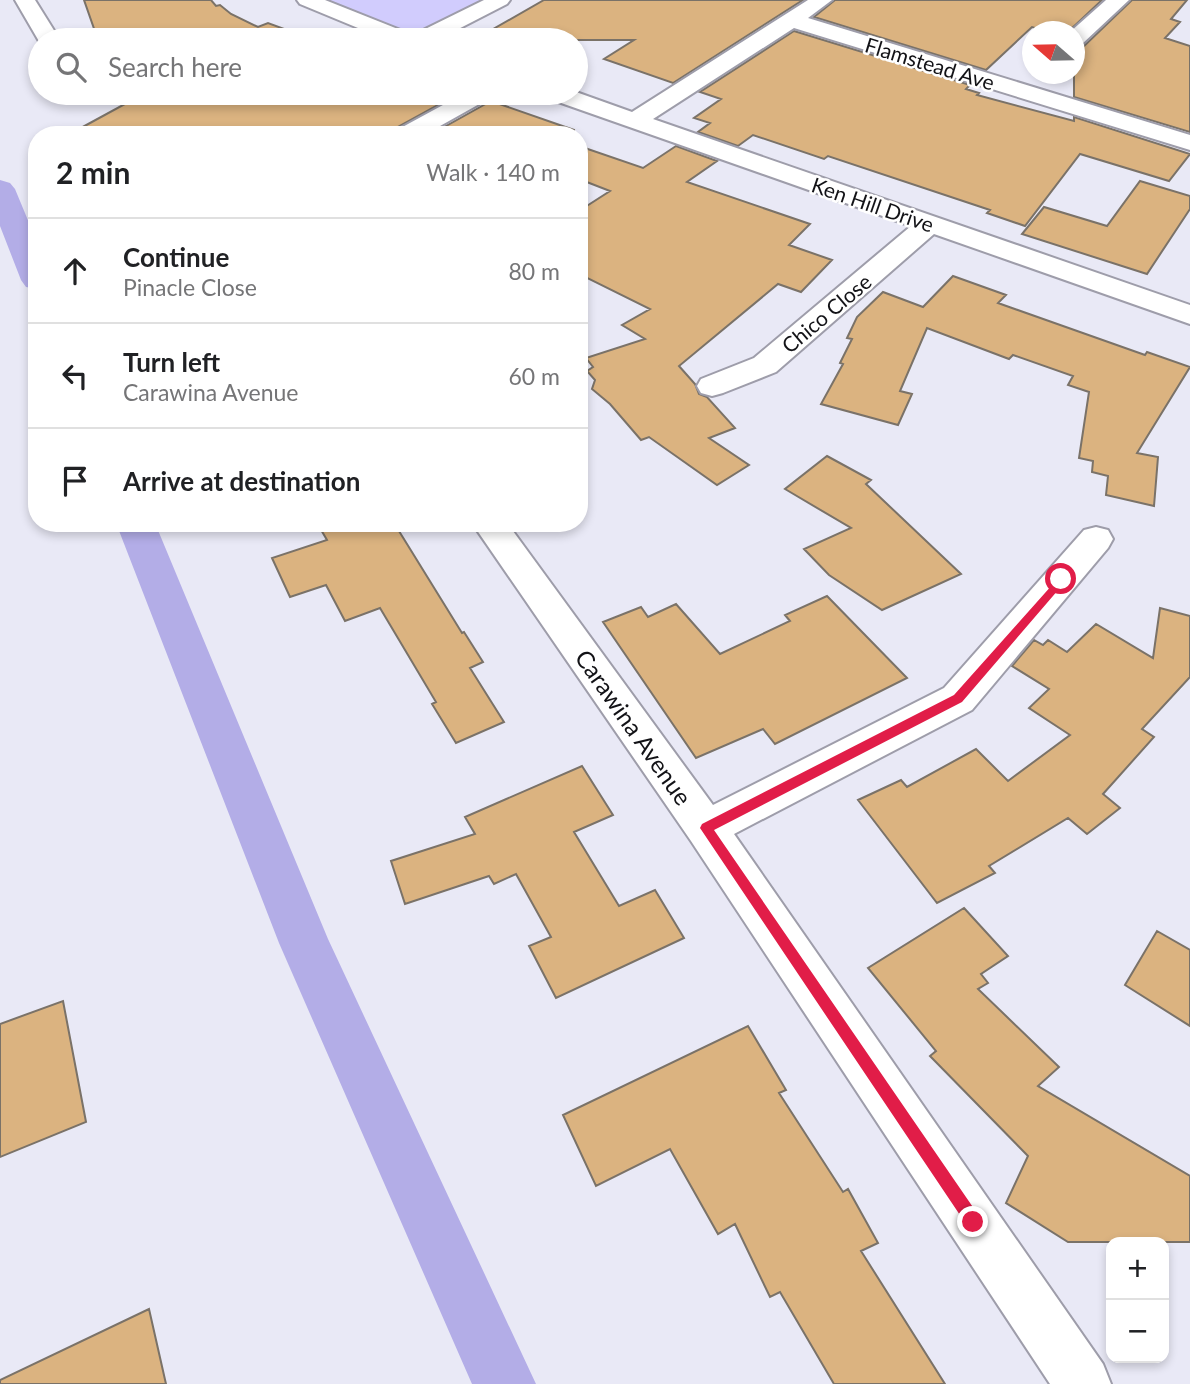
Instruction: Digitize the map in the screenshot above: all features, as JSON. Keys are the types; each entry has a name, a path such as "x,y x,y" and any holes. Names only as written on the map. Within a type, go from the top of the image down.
{"street":[{"path":"25,0 42,28"},
{"path":"307,0 374,28"},
{"path":"445,28 500,0"},
{"path":"634,121 822,0"},
{"path":"1085,30 1119,0"},
{"name":"Flamstead Ave","path":"791,20 1190,143"},
{"path":"1018,90 1025,84"},
{"path":"422,126 460,105"},
{"name":"Ken Hill Drive","path":"588,105 930,224 1185,305"},
{"name":"Chico Close","path":"712,386 765,365 930,224"},
{"name":"Carawina Avenue","path":"495,532 706,828 1083,1384"},
{"path":"706,828 958,699 1096,539"}],"shaded area":[{"path":"320,0 481,0 427,28 395,28"}],"building":[{"path":"84,0 211,0 216,6 220,5 231,14 258,27 268,23 282,28 94,28"},
{"path":"544,0 803,0 673,83 604,59 634,40 588,40 588,28 495,28"},
{"path":"835,0 1102,0 1080,21 1022,21 1022,36 986,70 814,17"},
{"path":"1132,0 1187,0 1171,19 1180,22 1165,38 1190,46 1190,132 1074,97 1074,84 1085,84 1085,45"},
{"path":"794,31 970,85 966,89 979,93 977,95 1074,121 1074,117 1190,154 1169,181 1080,154 1025,226 987,213 990,210 828,156 824,159 753,135 738,146 698,132 710,123 694,118 721,99 700,92"},
{"path":"123,105 438,105 400,126 84,126"},
{"path":"484,105 502,105 563,126 446,126"},
{"path":"676,146 717,161 687,182 810,224 789,245 832,260 801,292 778,284 679,366 695,384 699,394 707,397 735,428 709,438 749,465 717,485 649,437 641,440 610,404 592,389 595,380 588,372 593,367 588,357 645,339 622,325 650,309 588,278 588,205 610,191 588,182 588,149 643,168"},
{"path":"1140,181 1190,196 1190,209 1147,274 1022,234 1044,207 1107,226"},
{"path":"953,276 1006,295 998,303 1145,355 1147,352 1190,367 1137,453 1158,457 1154,506 1106,495 1108,476 1092,472 1093,461 1079,458 1089,392 1068,385 1073,376 1013,355 1009,359 927,328 900,391 912,394 898,425 821,404 843,364 840,363 852,339 847,338 857,317 883,292 923,307"},
{"path":"827,456 871,480 866,484 961,574 882,610 829,575 804,549 851,528 785,489"},
{"path":"322,532 400,532 483,662 470,668 504,722 456,743 432,704 436,702 380,608 345,621 326,585 290,597 272,558 327,540"},
{"path":"827,596 907,678 775,744 763,729 696,758 603,622 641,607 648,617 676,604 720,654 790,621 785,615"},
{"path":"1160,608 1190,616 1190,677 1142,729 1154,737 1103,794 1120,808 1087,834 1068,818 989,866 995,873 937,903 858,800 901,780 907,787 976,749 1008,781 1070,735 1029,708 1049,689 1012,666 1034,640 1043,645 1048,640 1067,652 1096,624 1153,658"},
{"path":"582,766 613,815 574,832 619,906 655,890 684,938 556,998 529,946 551,937 516,874 494,884 489,876 405,904 391,861 475,834 465,817"},
{"path":"964,908 1008,956 981,974 988,983 978,989 1059,1067 1038,1086 1190,1176 1190,1242 1169,1242 1169,1237 1106,1237 1106,1242 1068,1242 1006,1203 1028,1156 930,1056 936,1051 868,968"},
{"path":"1157,931 1190,950 1190,1026 1125,985"},
{"path":"63,1001 86,1122 0,1157 0,1024"},
{"path":"748,1026 786,1090 779,1093 843,1192 848,1189 878,1243 861,1251 945,1384 834,1384 780,1292 770,1297 735,1224 718,1234 670,1149 596,1186 563,1115"},
{"path":"149,1309 166,1384 0,1384 0,1380"}],"waterway":[{"path":"0,189 28,258"},
{"path":"139,532 304,943 504,1384"}],"route":[{"path":"973,1222 706,828 958,699 1061,579"}]}
